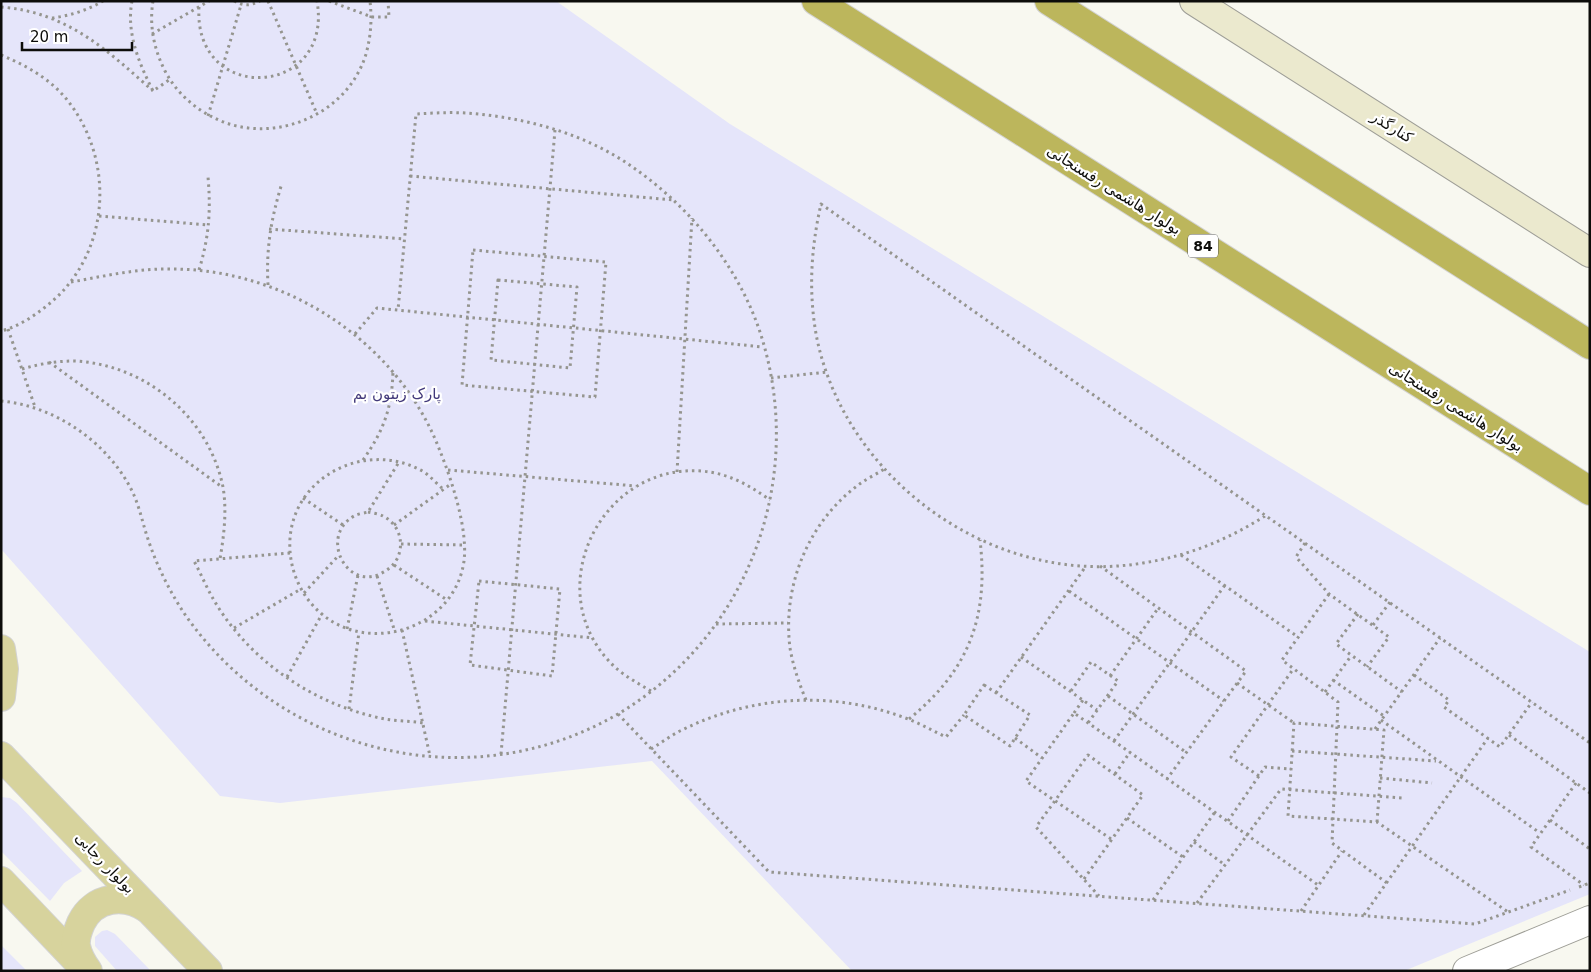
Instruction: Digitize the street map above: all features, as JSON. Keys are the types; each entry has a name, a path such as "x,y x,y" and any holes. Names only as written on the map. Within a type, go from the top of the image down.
{"highway":[{"name":"بولوار هاشمی رفسنجانی","path":"816,1 1590,491"},
{"path":"1049,1 1590,346"}],"main road":[{"path":"1,649 4,669 1,697"},
{"name":"بولوار رجایی","path":"1,756 208,971"},
{"path":"1,882 87,971"},
{"path":"87,971 80,959 76,944 78,929 84,916 95,906 109,899 124,898 139,903 151,911"}],"street":[{"name":"کنارگذر","path":"1194,1 1590,253"},
{"path":"1467,971 1590,920"}],"path":[{"path":"51,18 63,17 82,11 103,1"},
{"path":"132,1 132,37 140,65 153,91"},
{"path":"153,1 152,34 158,58 169,80 186,100 208,116 229,124 251,128 296,124 317,114 346,90 358,74 366,56 372,17 370,1"},
{"path":"152,34 209,1"},
{"path":"234,1 242,5 250,5 260,1"},
{"path":"268,1 317,114"},
{"path":"199,7 198,24 202,40 211,55 223,67 237,74 260,78 282,74 296,66 307,55 319,27 317,1"},
{"path":"329,1 372,17 389,17 388,1"},
{"path":"208,116 242,5"},
{"path":"1,7 14,8 51,18 79,30 108,50 153,91"},
{"path":"1,55 25,65 50,82 70,104 86,129 96,157 101,187 99,216 94,240 84,262 71,282 53,301 32,318 1,331"},
{"path":"153,91 169,80"},
{"path":"1,401 35,408 62,420 85,434 102,450 118,469 131,489 163,576 180,606 212,649 241,678 273,702 309,723 347,739 386,750 430,756 467,758 501,754 548,744 586,730 618,714 651,691 685,662 716,624 734,598 751,562 765,525 773,486 777,446 776,406 764,347 743,292 722,257 692,218 664,191 628,164 590,143 556,130 505,117 461,112 416,114 398,310"},
{"path":"501,754 556,130"},
{"path":"410,176 673,200"},
{"path":"199,270 209,225 208,177"},
{"path":"268,285 267,248 269,229 282,183"},
{"path":"1265,516 1239,532 1211,545 1181,555 1141,564 1086,566 1049,562 1014,554 980,540 929,510 884,469 861,440 846,415 827,372 817,339 812,305 811,271 814,237 820,204 1590,743"},
{"path":"99,216 209,225"},
{"path":"677,472 692,218"},
{"path":"269,229 404,239"},
{"path":"473,250 544,257 606,262 594,397 462,385 473,250"},
{"path":"71,282 140,270 199,270 237,276 268,285 303,300 336,320 355,334 393,371 415,401 434,434 448,470 465,545 463,564 457,582 447,600 424,621 402,630 377,634 347,629 322,614 304,594 293,572 290,534 295,515 303,498 315,484 329,473 345,465 362,460 381,459 399,462 424,472 443,489"},
{"path":"498,280 542,284 577,287 570,368 491,360 498,280"},
{"path":"355,334 377,308 764,347"},
{"path":"8,329 35,408"},
{"path":"22,369 48,362 74,361 100,364 126,372 149,383 189,417 204,439 216,462 223,488 225,523 220,559"},
{"path":"48,362 223,488"},
{"path":"362,460 376,441 386,419 390,404 393,371"},
{"path":"771,378 827,372"},
{"path":"368,512 399,462"},
{"path":"806,700 796,675 790,649 788,623 792,587 797,570 808,544 822,521 840,501 861,483 884,469"},
{"path":"448,470 636,486"},
{"path":"651,691 628,678 608,660 593,638 585,618 580,596 580,575 584,553 592,533 604,515 619,499 636,486 677,472 701,471 726,476 750,485 770,500"},
{"path":"394,525 451,484"},
{"path":"303,498 343,525"},
{"path":"368,512 383,516 394,525 400,534 401,544 399,555 394,565 377,576 358,574 346,567 339,555 337,540 343,525 354,516 368,512"},
{"path":"909,719 946,684 960,663 971,640 983,591 980,540"},
{"path":"401,544 465,545"},
{"path":"1305,544 1296,557 1329,594 1388,636 1367,667"},
{"path":"290,553 194,561 211,596 234,628 268,663 287,678 306,690 348,709 385,719 423,723"},
{"path":"304,594 339,555"},
{"path":"1181,555 1298,637"},
{"path":"394,565 447,600"},
{"path":"996,693 1086,566"},
{"path":"1100,566 1246,671 1167,779"},
{"path":"347,629 358,574"},
{"path":"377,576 394,632"},
{"path":"480,581 515,585 560,590 552,676 470,665 480,581"},
{"path":"1114,741 1225,585"},
{"path":"234,628 301,589"},
{"path":"1069,590 1224,701"},
{"path":"1329,594 1282,660 1338,702 1332,843 1387,883"},
{"path":"1373,625 1390,602"},
{"path":"1110,676 1158,607"},
{"path":"287,678 322,614"},
{"path":"1358,614 1336,644 1402,692"},
{"path":"424,621 593,638"},
{"path":"716,624 788,623"},
{"path":"402,630 430,756"},
{"path":"348,709 359,632"},
{"path":"1374,729 1440,638"},
{"path":"1325,692 1351,656"},
{"path":"1022,657 1097,710"},
{"path":"1071,691 1091,662 1118,681 1088,723"},
{"path":"1259,776 1231,757 1294,668"},
{"path":"1414,675 1450,700 1444,707 1500,747 1532,702"},
{"path":"1333,680 1384,716"},
{"path":"1237,683 1294,723 1384,730 1377,822"},
{"path":"651,749 679,731 709,718 740,708 773,702 806,700 841,702 867,707 909,719 946,737 964,715 984,685 1030,715 1010,746 964,715"},
{"path":"1108,696 1187,753"},
{"path":"1083,700 1026,781 1111,839"},
{"path":"1074,713 1318,885"},
{"path":"618,714 769,872 1475,924 1590,883"},
{"path":"1381,720 1540,833"},
{"path":"1294,723 1288,816 1377,822 1508,912"},
{"path":"1509,735 1590,793"},
{"path":"1015,738 1042,758"},
{"path":"1363,916 1488,738"},
{"path":"1292,751 1438,761"},
{"path":"1115,774 1130,752"},
{"path":"1084,879 1143,794 1088,755 1036,827 1084,879 1100,896"},
{"path":"1228,821 1266,766 1291,769"},
{"path":"1380,778 1432,783"},
{"path":"1576,783 1531,847 1584,885"},
{"path":"1197,904 1281,789 1403,798"},
{"path":"1152,900 1215,812"},
{"path":"1127,818 1183,857"},
{"path":"1550,820 1590,848"},
{"path":"1194,842 1225,865"},
{"path":"1301,911 1342,851"}],"green space":[{"name":"پارک زیتون بم","path":"1,1 556,1 730,124 1590,652 1590,894 1404,971 852,971 652,761 280,803 220,796 1,549"},
{"path":"1,797 10,798 17,803 82,871 64,883 50,901 1,851"},
{"path":"107,930 115,934 151,971 117,971 95,946 95,937 102,931"},
{"path":"1,945 27,971 1,971"}]}
